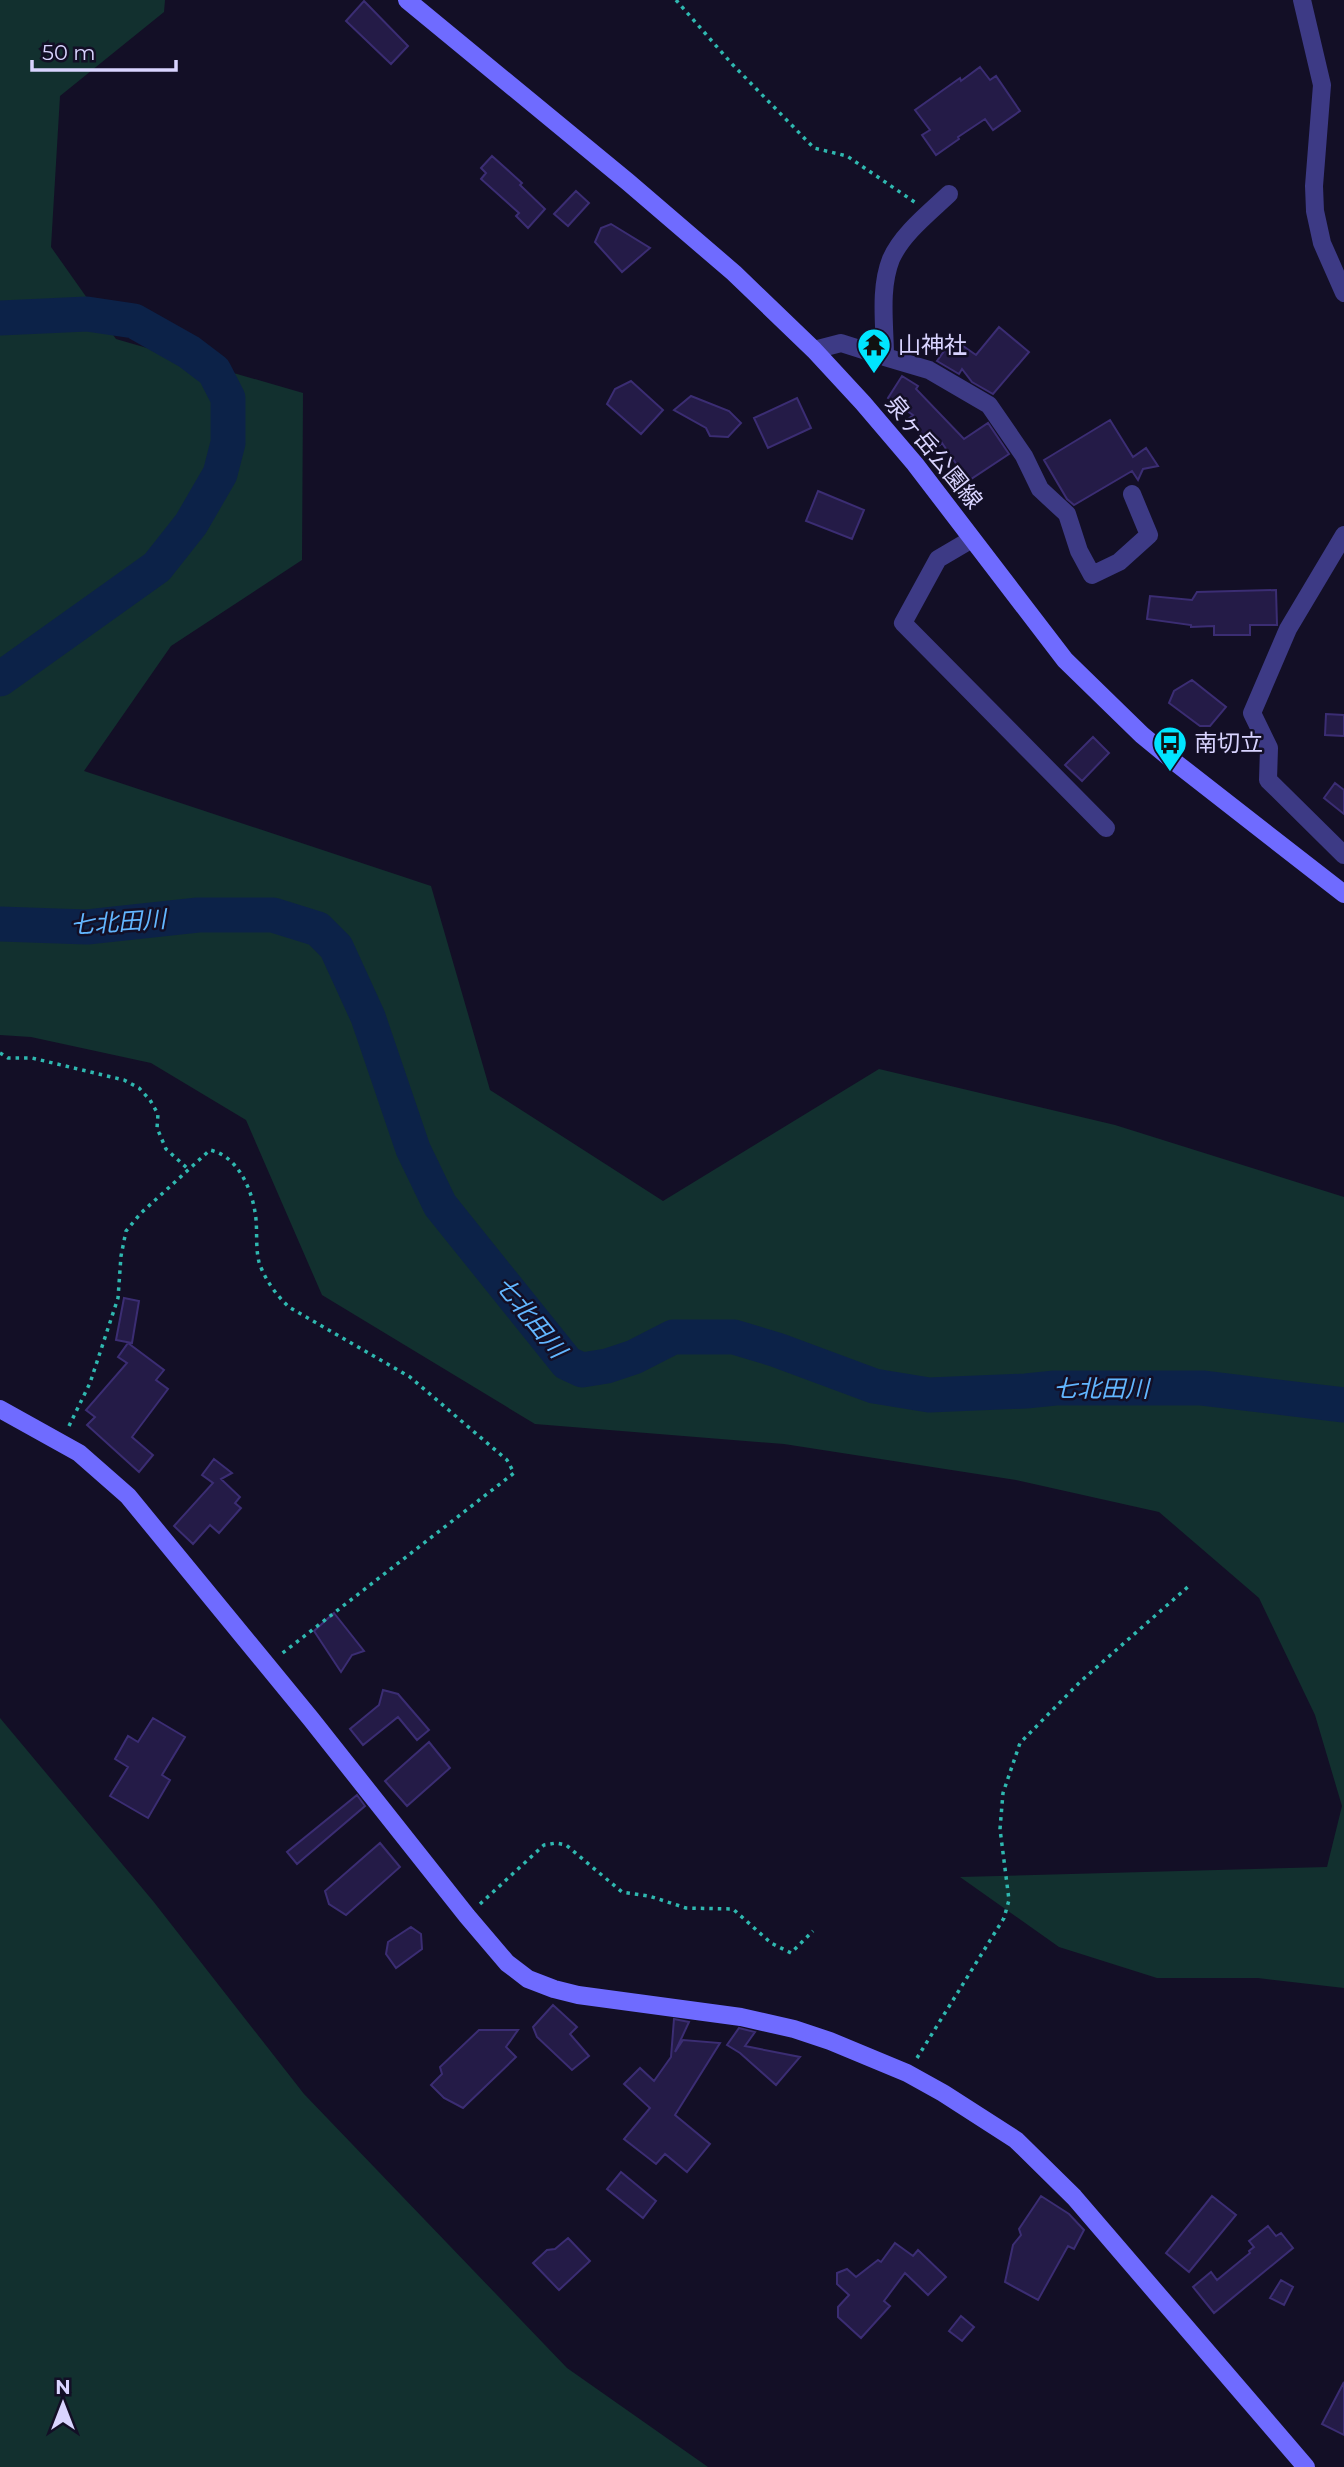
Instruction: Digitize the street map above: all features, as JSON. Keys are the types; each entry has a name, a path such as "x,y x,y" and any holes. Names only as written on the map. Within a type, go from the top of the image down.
{"street":[{"name":"泉ヶ岳公園線","path":"407,0 734,273 814,350 863,402 915,464 1065,660 1142,735 1344,894"},
{"path":"1302,0 1322,85 1314,186 1315,211 1322,243 1344,293"},
{"path":"885,357 886,273 892,257 906,236 949,194"},
{"path":"814,350 841,343 929,370 989,405 1024,456 1040,489 1067,514 1079,551 1092,575 1119,562 1149,535 1132,494"},
{"path":"1344,535 1288,629 1252,712 1269,747 1268,780 1344,855"},
{"path":"972,539 938,559 903,623 1106,828"},
{"path":"0,1409 65,1445 97,1468 128,1496 507,1963 528,1979 579,1995 741,2017 794,2029 907,2073 943,2093 1016,2140 1049,2172 1135,2266 1306,2467"}],"path":[{"path":"676,0 732,64 814,148 847,156 930,213"},
{"path":"0,1053 8,1058 32,1058 124,1080 139,1088 158,1114 157,1128 166,1149 188,1169"},
{"path":"65,1445 70,1422 90,1383 118,1298 125,1231 210,1150 223,1153 242,1174 255,1211 259,1261 277,1296 289,1307 410,1377 507,1460 514,1473 267,1665"},
{"path":"907,2073 1004,1918 1009,1900 1000,1829 1003,1793 1020,1743 1081,1681 1190,1585"},
{"path":"467,1916 544,1845 556,1843 566,1845 622,1892 649,1896 687,1908 733,1909 771,1943 792,1953 813,1931"}],"green space":[{"path":"0,0 165,0 164,12 60,96 51,247 116,339 303,393 302,560 171,646 84,771 431,886 490,1090 663,1201 879,1069 1115,1125 1344,1197 1344,1988 1258,1978 1157,1978 1059,1947 960,1877 1327,1867 1342,1806 1315,1715 1259,1598 1159,1512 1016,1480 784,1444 535,1424 322,1295 246,1120 151,1063 31,1037 0,1035"},
{"path":"0,1718 153,1901 304,2094 567,2368 708,2467 0,2467"}],"building":[{"path":"364,1 408,46 391,64 346,21"},
{"path":"980,67 990,80 996,76 1020,111 993,130 985,119 936,155 922,135 930,130 915,110"},
{"path":"492,156 522,183 520,185 545,209 528,228 516,216 519,213 481,179 486,173 481,168"},
{"path":"576,191 589,203 568,226 554,214"},
{"path":"611,224 650,248 622,272 595,242 601,228"},
{"path":"999,327 1029,352 993,394 972,382 962,369 959,374 937,361 953,339 976,355"},
{"path":"902,376 918,386 916,389 964,439 988,423 1009,454 968,481 942,443 935,450 907,420 913,415 888,398"},
{"path":"631,381 663,410 641,434 607,404 615,389"},
{"path":"691,396 729,411 741,423 728,437 710,436 706,428 674,410"},
{"path":"797,398 811,428 768,448 754,418"},
{"path":"1110,420 1133,457 1146,448 1158,466 1143,469 1138,480 1132,471 1074,505 1067,499 1044,460"},
{"path":"818,491 864,510 852,539 806,521"},
{"path":"1276,590 1277,625 1250,625 1250,635 1214,635 1214,626 1191,627 1147,619 1150,596 1192,600 1197,592"},
{"path":"1192,680 1226,707 1210,726 1200,726 1169,703 1174,691"},
{"path":"1326,714 1344,715 1344,736 1325,735"},
{"path":"1093,737 1109,753 1082,781 1065,765"},
{"path":"1335,783 1344,790 1344,814 1324,798"},
{"path":"124,1298 139,1301 132,1343 116,1340"},
{"path":"128,1343 164,1370 156,1380 168,1389 132,1437 153,1455 139,1472 87,1425 95,1417 86,1410 127,1363 118,1357"},
{"path":"214,1459 232,1473 221,1479 240,1497 235,1503 241,1508 219,1533 210,1525 193,1544 174,1526 213,1483 202,1475"},
{"path":"334,1613 364,1651 352,1655 341,1672 314,1631"},
{"path":"383,1690 398,1694 429,1730 417,1740 398,1717 363,1745 350,1729 379,1705"},
{"path":"153,1718 185,1737 162,1775 170,1780 148,1818 110,1796 128,1767 115,1759 128,1736 138,1742"},
{"path":"429,1742 450,1768 407,1806 385,1781"},
{"path":"357,1795 365,1806 297,1864 287,1852"},
{"path":"380,1843 400,1867 346,1915 329,1904 325,1891"},
{"path":"411,1927 421,1934 422,1949 396,1968 386,1954 388,1942"},
{"path":"553,2005 577,2027 570,2034 589,2056 572,2070 537,2037 533,2027"},
{"path":"674,2019 689,2022 675,2052 683,2040 720,2043 675,2115 710,2144 687,2172 665,2154 656,2164 624,2139 650,2108 624,2084 640,2068 654,2081 671,2057"},
{"path":"739,2028 755,2032 745,2046 800,2057 776,2085 727,2045"},
{"path":"479,2030 518,2030 506,2047 516,2057 463,2108 444,2098 431,2085 442,2074 440,2067"},
{"path":"621,2172 656,2201 643,2218 607,2189"},
{"path":"1041,2196 1069,2214 1084,2230 1074,2249 1068,2246 1038,2300 1005,2282 1013,2245 1021,2235 1019,2229"},
{"path":"1212,2196 1236,2215 1189,2272 1166,2253"},
{"path":"1268,2226 1276,2236 1281,2233 1293,2248 1214,2313 1193,2287 1211,2272 1217,2280 1250,2253 1254,2247 1249,2241"},
{"path":"568,2238 590,2261 559,2290 533,2263 547,2250 555,2249"},
{"path":"895,2243 913,2256 918,2250 946,2277 928,2295 905,2273 884,2301 890,2306 861,2338 838,2317 838,2307 849,2295 837,2284 837,2273 847,2269 856,2277 878,2260 881,2262"},
{"path":"1281,2280 1293,2287 1284,2305 1270,2298"},
{"path":"961,2316 974,2327 962,2341 949,2331"},
{"path":"1344,2382 1344,2435 1322,2424"}],"waterway":[{"name":"七北田川","path":"0,318 87,314 134,321 189,352 214,371 228,398 228,443 220,474 191,524 157,567 0,679"},
{"name":"七北田川","path":"0,924 87,927 198,915 273,915 318,929 336,947 368,1017 413,1149 440,1205 567,1363 582,1370 607,1366 634,1357 673,1337 734,1337 874,1386 929,1395 1055,1388 1202,1388 1344,1405"}],"place":[{"name":"山神社","path":"874,375"},
{"name":"南切立","path":"1170,773"}]}
